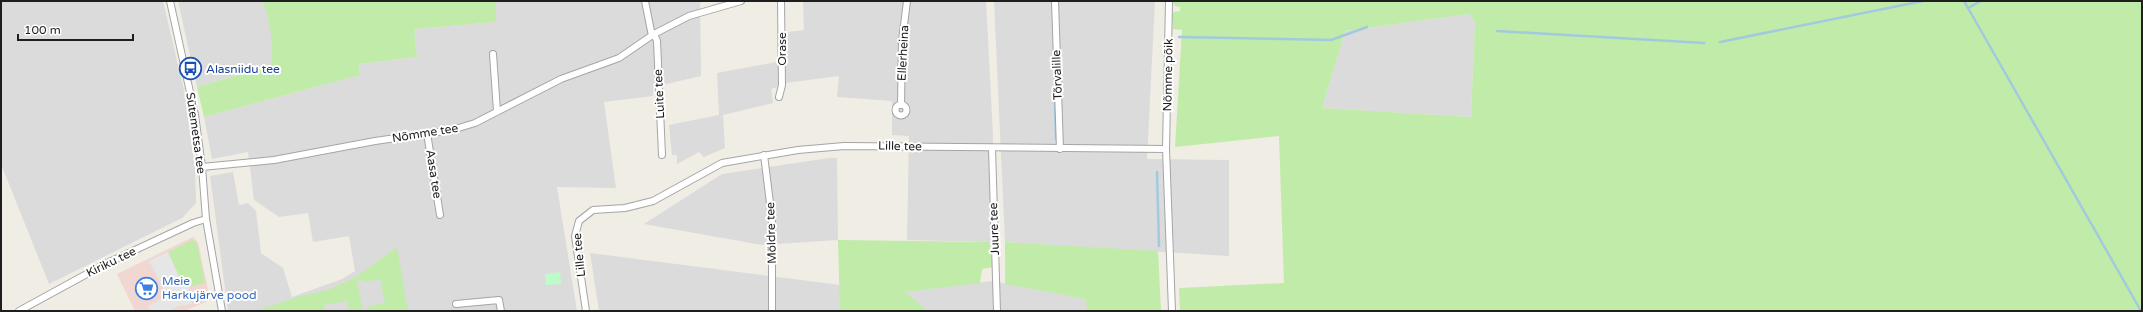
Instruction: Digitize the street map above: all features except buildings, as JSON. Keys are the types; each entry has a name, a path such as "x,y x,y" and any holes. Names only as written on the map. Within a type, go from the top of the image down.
{"street":[{"name":"Sütemetsa tee","path":"170,1 195,115 202,167 206,219 222,311"},
{"path":"645,1 653,35"},
{"name":"Nõmme tee","path":"202,167 274,160 452,130 475,123 561,79 619,58 653,35 688,16 741,1"},
{"name":"Orase","path":"779,97 782,85 781,1"},
{"name":"Ellerheina","path":"901,104 902,41 907,1"},
{"name":"Tõrvalille","path":"1055,1 1060,149"},
{"name":"Nõmme põik","path":"1166,149 1169,1"},
{"name":"Luite tee","path":"653,35 657,41 662,155"},
{"path":"493,54 497,111"},
{"name":"Aasa tee","path":"427,133 440,215"},
{"name":"Lille tee","path":"586,311 575,236 579,221 585,214 593,210 625,208 653,201 722,163 798,150 844,146 1166,149"},
{"name":"Juure tee","path":"992,148 997,311"},
{"path":"1166,149 1172,311"},
{"name":"Möldre tee","path":"764,155 772,219 772,311"},
{"name":"Kiriku tee","path":"19,311 105,264 193,223 206,219"},
{"path":"456,304 499,300 501,311"}],"shaded area":[{"path":"1,1 163,1 185,95 195,168 196,203 182,218 49,284 1,164"},
{"path":"178,1 262,1 267,12 272,35 271,65 197,87"},
{"path":"496,1 704,1 700,3 701,76 653,87 653,96 604,102 616,188 557,187 577,311 228,311 210,176 233,172 239,205 248,203 256,211 261,253 283,268 292,297 342,279 355,271 349,236 313,242 308,213 279,217 254,200 248,152 212,159 204,117 360,75 359,64 417,57 414,29 496,22"},
{"path":"803,1 986,1 993,135 990,242 907,240 909,136 892,135 892,101 837,97 839,76 778,84 777,87 771,89 773,103 723,115 725,148 704,157 699,152 677,164 677,155 672,155 669,125 719,115 717,73 787,60 788,32 804,30"},
{"path":"994,1 1155,1 1147,159 1229,160 1229,256 1005,242"},
{"path":"1469,14 1475,22 1471,117 1322,108 1345,31"},
{"path":"837,158 838,240 762,245 644,224 722,174"},
{"path":"193,237 198,242 210,300 185,311 135,311 117,274"},
{"path":"168,252 182,283 189,287 192,304 178,306 168,311 150,311 148,306 167,296 149,261"},
{"path":"590,253 840,285 840,311 599,311"},
{"path":"992,281 1087,299 1087,311 928,311 904,292"}],"green space":[{"path":"262,1 496,1 496,22 414,29 417,57 359,64 360,75 204,117 197,87 271,65 270,24"},
{"path":"1172,1 2142,1 2142,308 2137,311 1180,311 1179,288 1284,283 1279,136 1175,147 1182,30 1173,29 1172,15 1174,12 1180,11 1180,7 1175,6","holes":["1469,14 1475,22 1471,117 1322,108 1345,31"]},
{"path":"192,240 197,243 205,283 189,287 182,283 168,252"},
{"path":"838,240 990,242 992,267 982,269 980,283 905,292 928,311 840,311"},
{"path":"1005,242 1158,251 1161,311 1087,311 1086,299 1005,284"},
{"path":"397,247 408,311 367,311 369,306 385,303 380,279 364,282 364,280 357,281 363,311 349,311 347,301 324,305 325,311 256,311 297,297 328,290 356,277"},
{"path":"560,272 561,284 546,285 545,274"}],"waterway":[{"path":"1720,42 1923,1"},
{"path":"1964,1 2141,311"},
{"path":"1968,8 1981,1"},
{"path":"1179,37 1331,40 1367,27"},
{"path":"1497,31 1704,43"},
{"path":"1054,66 1056,139"},
{"path":"1157,172 1159,246"}],"place":[{"name":"Alasniidu tee","path":"190,69"},
{"name":"Meie Harkujärve pood","path":"146,288"}]}
